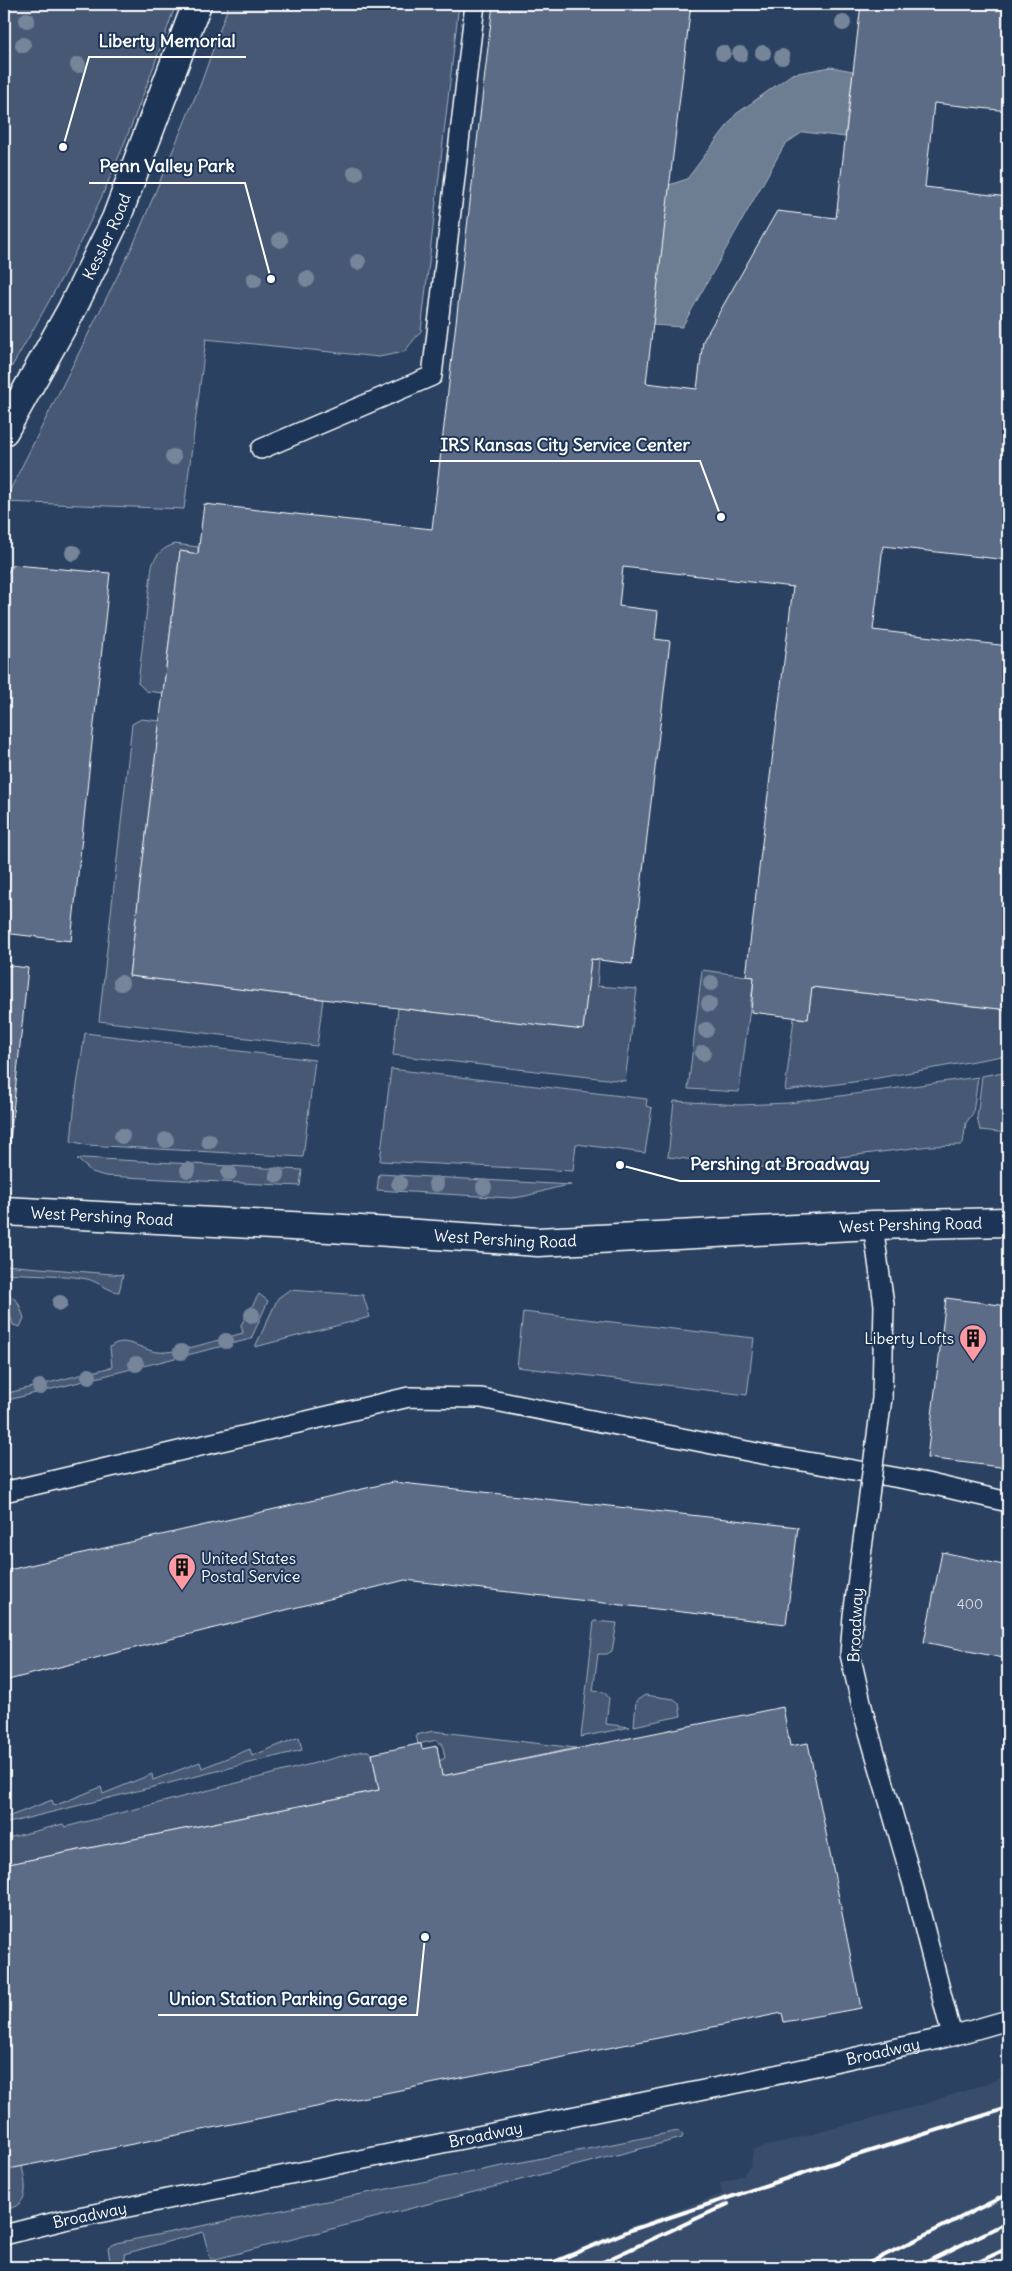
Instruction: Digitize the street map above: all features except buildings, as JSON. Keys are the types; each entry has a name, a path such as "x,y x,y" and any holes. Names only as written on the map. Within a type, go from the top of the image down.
{"main road":[{"name":"Kessler Road","path":"4,431 72,309 116,218 197,4"},
{"name":"West Pershing Road","path":"4,1212 538,1242 873,1225 1008,1222"}],"lane":[{"path":"261,449 432,376 475,4"},
{"name":"Broadway","path":"4,2235 64,2220 744,2082 952,2036 914,1884 854,1677 851,1645 853,1616 882,1398 884,1305 873,1225"},
{"path":"4,1492 409,1397 481,1398 762,1454 922,1482 1008,1502"},
{"path":"952,2036 1008,2020"}],"shaded area":[{"path":"4,4 176,4 132,125 102,196 68,266 4,380"},
{"path":"229,4 459,4 421,331 404,352 379,357 206,339 184,509 4,502 134,243 201,83"},
{"path":"831,67 853,71 845,137 803,132 785,144 682,327 653,325 669,185 687,179 736,114 792,74"},
{"path":"175,544 198,547 198,554 180,551 163,693 146,691 138,683 152,566 160,552"},
{"path":"141,719 160,721 129,976 323,999 317,1046 99,1021 132,724"},
{"path":"591,959 599,959 597,986 637,989 625,1081 393,1055 398,1008 583,1029"},
{"path":"702,970 754,977 739,1092 688,1089"},
{"path":"812,987 1008,1010 1008,1055 861,1081 785,1091 794,1018 808,1019"},
{"path":"85,1033 315,1060 303,1157 86,1145 71,1141"},
{"path":"391,1069 647,1099 646,1106 652,1108 645,1153 576,1144 573,1171 380,1161"},
{"path":"1008,1071 1008,1133 980,1130 977,1118 982,1076"},
{"path":"978,1077 973,1113 966,1123 963,1143 961,1145 930,1146 840,1157 778,1169 668,1157 674,1101 740,1105 789,1103"},
{"path":"77,1159 302,1170 300,1186 105,1176 92,1172"},
{"path":"379,1174 571,1185 511,1198 377,1190"},
{"path":"4,1265 123,1275 119,1292 77,1277 4,1273"},
{"path":"4,1290 18,1302 24,1318 20,1327 13,1325 6,1302 4,1302"},
{"path":"289,1290 363,1295 370,1317 255,1347 278,1298"},
{"path":"259,1294 268,1301 251,1339 4,1401 4,1394 112,1367 110,1347 115,1343 134,1344 152,1351 166,1352 243,1333 241,1325"},
{"path":"523,1312 754,1338 747,1395 517,1367"},
{"path":"594,1621 617,1623 612,1651 607,1654 598,1654 593,1691 604,1692 609,1698 606,1724 630,1727 581,1737"},
{"path":"645,1695 674,1699 679,1703 681,1716 634,1726 636,1701"},
{"path":"433,1731 576,1748 442,1776 439,1761 445,1758 442,1743 439,1743 437,1740 418,1744 416,1735"},
{"path":"299,1737 302,1750 4,1824 4,1814 5,1818 52,1800 54,1806 101,1787 103,1794 152,1774 153,1780 200,1762 202,1768 250,1749 252,1756"},
{"path":"368,1751 372,1754 379,1790 4,1865 4,1839 63,1824 65,1827"},
{"path":"1008,2076 1008,2267 536,2267 616,2232 722,2194 720,2183 743,2175 751,2164 753,2150 925,2104"},
{"path":"678,2131 683,2134 682,2138 216,2259 210,2258 203,2232 124,2254 127,2267 111,2267 108,2248 116,2243"},
{"path":"22,2166 25,2181 23,2199 13,2208 4,2210 4,2170"}],"railway":[{"path":"542,2267 631,2230 851,2157 1008,2108"},
{"path":"861,2267 1008,2194"},
{"path":"592,2267 728,2204"},
{"path":"916,2267 1008,2222"},
{"path":"968,2267 1008,2248"}],"place":[{"name":"Liberty Memorial","path":"63,147"},
{"name":"Penn Valley Park","path":"271,279"},
{"name":"IRS Kansas City Service Center","path":"721,517"},
{"name":"Pershing at Broadway","path":"620,1165"},
{"name":"Liberty Lofts","path":"973,1362"},
{"name":"United States Postal Service","path":"182,1591"},
{"name":"Union Station Parking Garage","path":"425,1937"}]}
